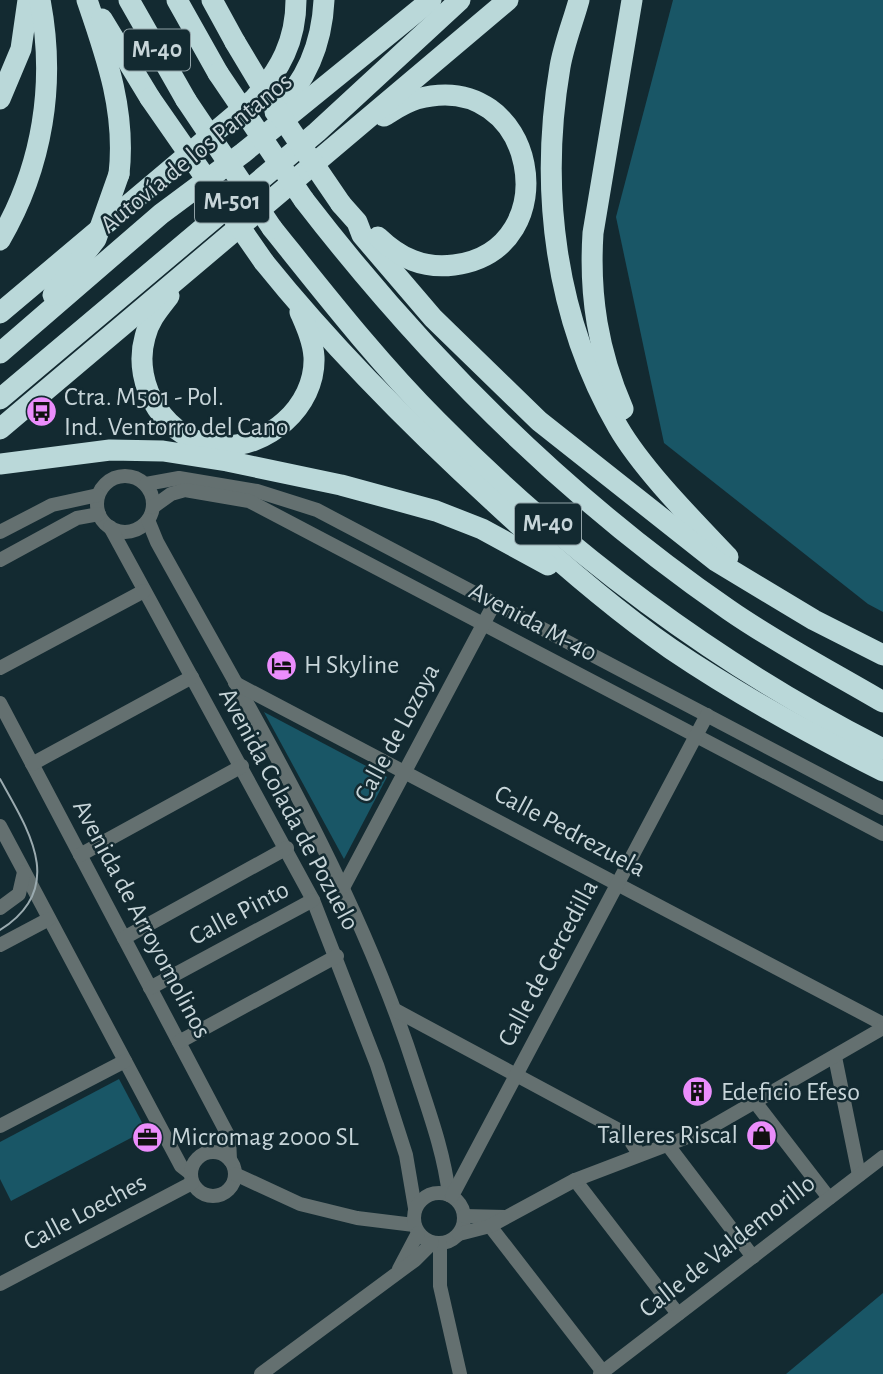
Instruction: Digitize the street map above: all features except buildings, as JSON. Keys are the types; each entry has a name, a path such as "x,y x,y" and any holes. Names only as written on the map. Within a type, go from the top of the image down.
{"highway":[{"path":"0,99 21,49 28,0"},
{"path":"0,240 12,219 37,153 46,104 48,57 40,0"},
{"name":"M-40","path":"129,0 186,100 272,228 372,352 438,422 552,528 639,596 749,673 883,749"},
{"name":"M-40","path":"177,0 218,73 304,200 406,326 467,391 583,498 730,611 883,702"},
{"path":"212,0 275,108 341,204 357,222 370,230 394,253 415,263 443,267 465,264 486,254 505,238 520,216 528,194 527,169 521,146 509,126 494,112 471,99 444,94 415,99 359,127"},
{"path":"220,126 256,88 272,62 281,27 280,0"},
{"path":"0,313 254,99 276,74 288,46 296,0"},
{"path":"161,214 288,99 308,68 318,46 324,0"},
{"name":"Autovía de los Pantanos","path":"0,353 161,214 243,153 431,0"},
{"name":"M-501","path":"0,399 317,132 460,0"},
{"path":"0,429 508,0"},
{"path":"579,0 561,62 552,126 556,253 571,317 590,373 619,428 646,468 657,476 754,583"},
{"path":"632,0 593,233 591,268 594,311 606,368 657,476"},
{"path":"87,1 109,28 150,98 264,262 295,300 421,435 536,540 611,604 670,648 736,691 883,771"},
{"path":"0,353 21,325 53,295 96,239 119,174 122,123 112,74 87,1"},
{"path":"357,222 362,235 433,318 539,421 716,561 814,620 883,655"},
{"path":"183,276 152,318 144,338 141,360 146,385 158,411 176,429 196,441 218,446 258,439 281,426 296,410 309,387 314,359 295,300"},
{"path":"0,464 110,450 163,451 227,461 391,498 436,511 482,529 531,554 611,604"},
{"path":"0,477 76,455"}],"street":[{"path":"119,476 133,477 146,484 152,495 151,513 137,529 123,532 110,527 99,514 99,495 106,483 119,476"},
{"name":"Avenida M-40","path":"146,484 179,478 289,499 317,510 883,808"},
{"name":"Avenida M-40","path":"151,513 172,494 185,490 249,501 883,834"},
{"path":"0,532 52,505 99,495"},
{"name":"Avenida Colada de Pozuelo","path":"151,513 156,542 344,886 397,1011 440,1146 451,1195"},
{"path":"0,560 77,518 99,514"},
{"name":"Avenida Colada de Pozuelo","path":"110,527 313,900 337,956 402,1142 415,1208"},
{"path":"0,667 144,591"},
{"name":"Calle de Lozoya","path":"344,886 494,604"},
{"path":"32,764 192,677"},
{"name":"Calle Pedrezuela","path":"234,682 883,1026"},
{"name":"Avenida de Arroyomolinos","path":"0,703 229,1137 230,1160"},
{"name":"Calle de Cercedilla","path":"451,1195 707,715"},
{"path":"780,779 789,777 792,769 790,759"},
{"path":"80,855 242,766"},
{"path":"0,825 181,1166 202,1194 217,1196 230,1188 235,1174 230,1160 219,1153 206,1153 195,1161 191,1178"},
{"path":"124,938 287,848"},
{"path":"0,908 19,894 24,884 24,870"},
{"name":"Calle Pinto","path":"150,988 313,900"},
{"path":"0,945 50,919"},
{"path":"179,1042 337,956"},
{"path":"397,1011 626,1134 639,1154"},
{"path":"261,1374 436,1243 489,1226 575,1180 706,1130 835,1057 883,1026"},
{"path":"835,1057 859,1175"},
{"path":"0,1126 125,1061"},
{"path":"755,1102 829,1198"},
{"path":"667,1144 753,1257"},
{"name":"Calle de Valdemorillo","path":"601,1373 883,1157"},
{"path":"235,1174 300,1204 416,1229 436,1243 440,1286 460,1374"},
{"name":"Calle Loeches","path":"0,1284 191,1178"},
{"path":"575,1180 678,1314"},
{"path":"395,1275 416,1229 415,1208 425,1196 442,1192 458,1201 464,1216 458,1234"},
{"path":"464,1216 506,1217"},
{"path":"489,1226 601,1373"}],"shaded area":[{"path":"673,0 883,0 883,612 868,604 664,443 616,217"},
{"path":"264,712 387,777 344,859"},
{"path":"119,1079 146,1130 11,1201 0,1179 0,1142"},
{"path":"883,1293 883,1374 786,1374"}],"tram line":[{"path":"0,779 30,839 36,858 37,877 32,896 20,914 0,930"}],"place":[{"name":"Ctra. M501 - Pol. Ind. Ventorro del Cano","path":"41,412"},
{"name":"H Skyline","path":"281,665"},
{"name":"Edeficio Efeso","path":"698,1092"},
{"name":"Talleres Riscal","path":"761,1135"},
{"name":"Micromag 2000 SL","path":"148,1137"}]}
